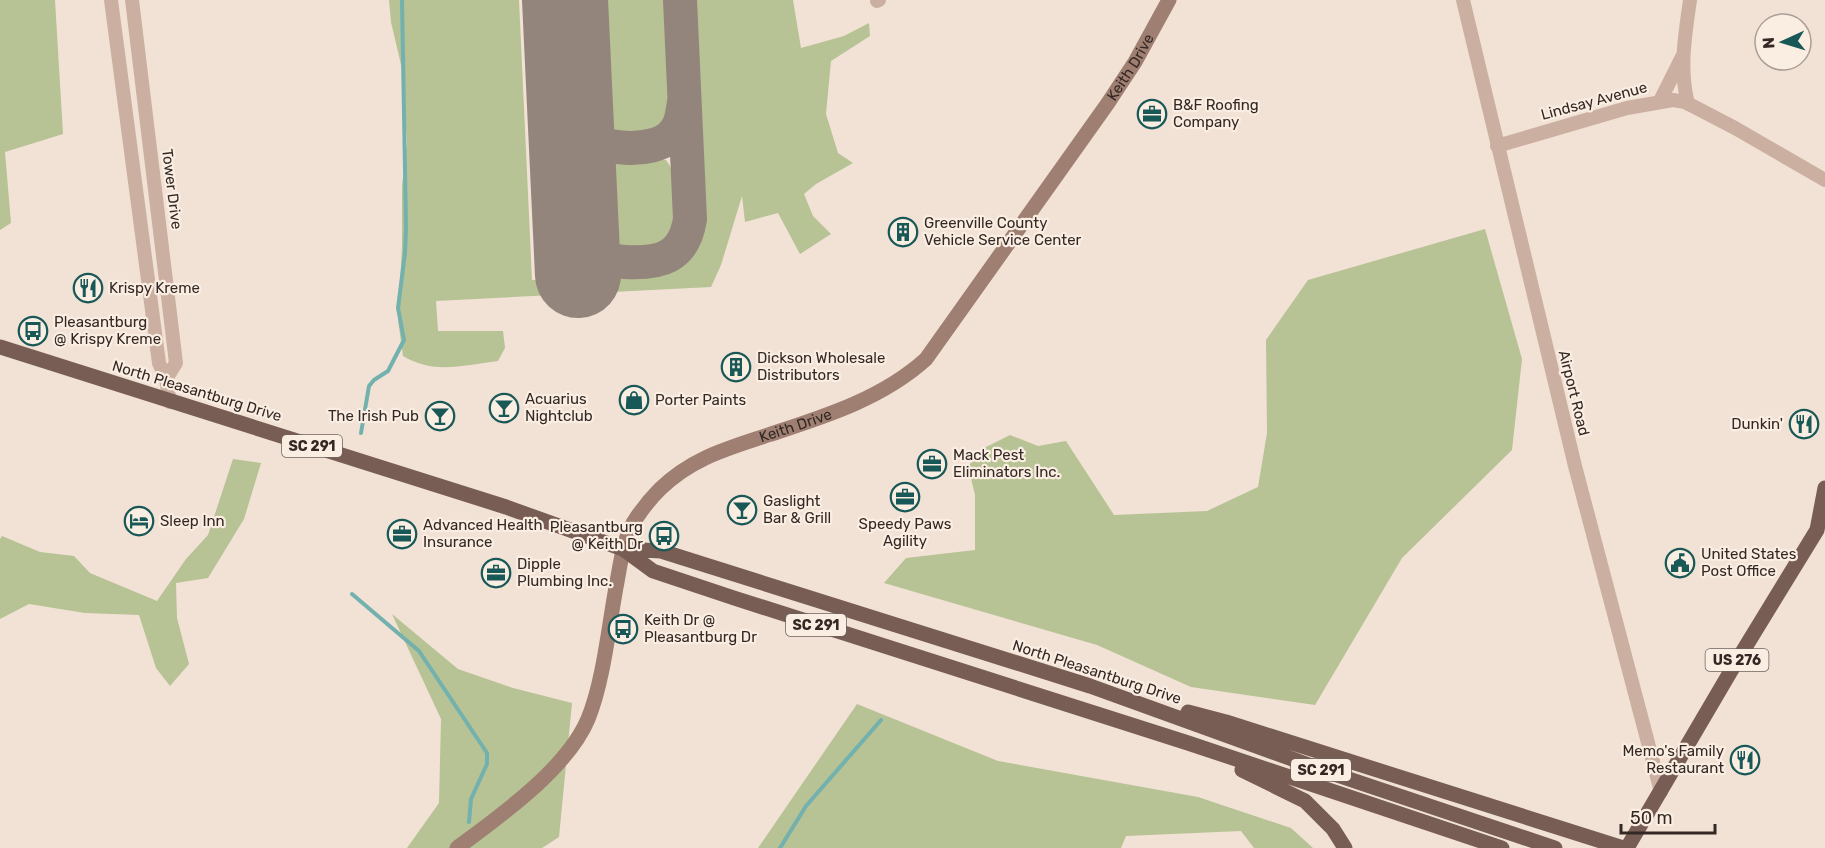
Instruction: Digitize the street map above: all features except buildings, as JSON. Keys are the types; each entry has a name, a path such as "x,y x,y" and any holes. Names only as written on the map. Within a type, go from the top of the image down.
{"main road":[{"name":"North Pleasantburg Drive","path":"0,347 506,507 623,549 653,571 1188,743 1502,848"},
{"name":"US 276","path":"1625,848 1661,792 1735,664 1821,527 1825,488"},
{"name":"North Pleasantburg Drive","path":"623,549 661,551 1090,686 1331,773 1555,848"},
{"path":"1090,686 1226,722 1625,848"},
{"path":"1188,743 1305,801 1333,829 1345,848"}],"street":[{"name":"Tower Drive","path":"111,0 159,363 166,379 170,402"},
{"name":"Tower Drive","path":"132,0 176,363 166,379"},
{"name":"Keith Drive","path":"457,848 543,779 577,739 588,719 596,692 623,549 636,518 660,490 692,463 851,406 902,378 926,359 1108,103 1135,62 1169,0"},
{"name":"Airport Road","path":"1463,0 1575,466 1661,792"},
{"path":"1688,104 1683,84 1682,57 1690,0"},
{"path":"1660,101 1682,57"},
{"name":"Lindsay Avenue","path":"1497,146 1624,108 1673,100 1688,104 1735,128 1825,180"}],"green space":[{"path":"0,0 55,0 63,134 5,152 11,223 0,230"},
{"path":"389,0 519,0 532,280 657,273 680,263 696,244 700,234 690,0 793,0 801,48 844,36 869,23 870,36 831,61 826,114 838,153 853,163 816,184 804,194 813,216 831,234 800,254 778,213 745,222 742,196 721,265 711,287 436,301 438,331 503,331 505,348 498,361 438,367 415,362 403,356 398,320 402,186 407,142 402,69 391,22"},
{"path":"607,0 668,0 673,106 665,124 651,134 613,135"},
{"path":"644,156 666,160 672,170 677,193 676,226 671,237 659,247 643,251 618,250 614,162 628,157"},
{"path":"1485,229 1522,359 1512,450 1402,558 1315,705 1191,687 1097,645 884,583 906,558 975,550 975,495 968,466 986,447 1010,435 1038,446 1066,441 1114,515 1207,511 1258,487 1267,433 1266,340 1308,280"},
{"path":"233,459 261,463 244,519 208,578 176,583 177,618 189,664 170,686 156,668 139,615 85,613 29,604 0,619 0,539 2,536 40,552 74,556 90,573 157,601 186,559 208,535"},
{"path":"392,614 458,669 513,688 572,703 559,837 542,848 407,848 439,803 441,719"},
{"path":"857,704 998,761 1198,797 1291,828 1313,848 1254,848 1241,831 1126,836 1121,848 758,848"}],"waterway":[{"path":"361,433 369,386 388,371 404,340 398,308 406,227 402,0"},
{"path":"352,594 419,651 487,753 487,764 471,799 469,822"},
{"path":"780,848 806,806 881,720"}],"taxiway":[{"path":"576,226 586,249 601,258 625,262 649,262 668,256 676,250 687,232 690,219 680,0"},
{"path":"570,105 578,128 588,138 612,146 639,148 662,142 671,136 679,125 684,102"}],"runway":[{"path":"565,0 578,275"}],"place":[{"name":"B&F Roofing Company","path":"1152,114"},
{"name":"Greenville County Vehicle Service Center","path":"903,232"},
{"name":"Krispy Kreme","path":"88,288"},
{"name":"Pleasantburg @ Krispy Kreme","path":"33,331"},
{"name":"Dickson Wholesale Distributors","path":"736,367"},
{"name":"Porter Paints","path":"634,400"},
{"name":"Acuarius Nightclub","path":"504,408"},
{"name":"The Irish Pub","path":"440,416"},
{"name":"Dunkin'","path":"1804,424"},
{"name":"Mack Pest Eliminators Inc.","path":"932,464"},
{"name":"Speedy Paws Agility","path":"905,497"},
{"name":"Gaslight Bar & Grill","path":"742,510"},
{"name":"Sleep Inn","path":"139,521"},
{"name":"Advanced Health Insurance","path":"402,534"},
{"name":"Pleasantburg @ Keith Dr","path":"664,536"},
{"name":"United States Post Office","path":"1680,563"},
{"name":"Dipple Plumbing Inc.","path":"496,573"},
{"name":"Keith Dr @ Pleasantburg Dr","path":"623,629"},
{"name":"Memo's Family Restaurant","path":"1745,760"}]}
